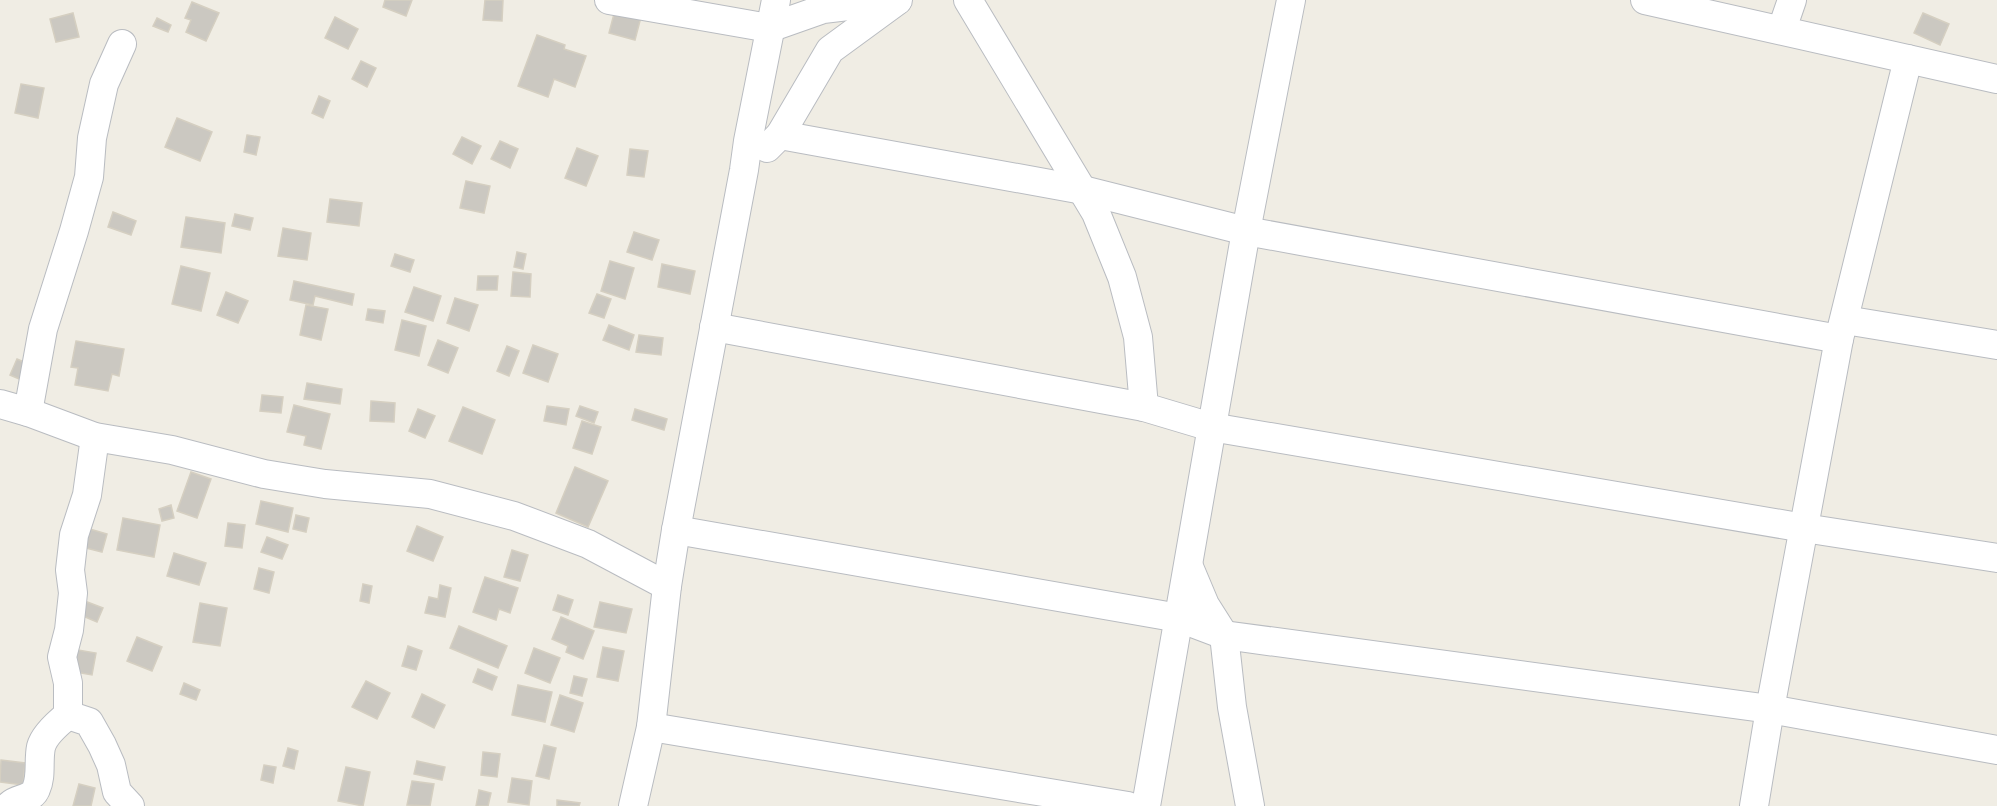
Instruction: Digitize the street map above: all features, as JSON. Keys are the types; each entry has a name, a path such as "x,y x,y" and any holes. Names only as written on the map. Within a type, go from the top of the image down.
{"street":[{"path":"609,0 769,28 823,9 899,0"},
{"path":"633,806 651,727 667,586 676,530 776,0"},
{"path":"744,170 780,135 830,50 899,0"},
{"path":"968,0 1096,213 1122,277 1138,337 1144,407"},
{"path":"1146,806 1246,231 1291,0"},
{"path":"1645,0 1997,79"},
{"path":"1782,29 1792,0"},
{"path":"28,412 43,328 89,177 92,138 104,84 122,44"},
{"path":"1755,806 1803,528 1842,329 1908,59"},
{"path":"780,135 1083,190 1246,231 1842,329 1997,345"},
{"path":"714,327 1144,407 1211,427 1803,528 1997,558"},
{"path":"0,404 95,437 172,450 264,474 325,484 430,494 514,516 588,544 667,586"},
{"path":"68,715 68,683 62,657 69,630 73,593 70,570 74,535 87,495 95,437"},
{"path":"676,530 1179,618 1224,635 1770,709 1997,750"},
{"path":"1189,567 1205,605 1224,635 1232,708 1250,806"},
{"path":"9,806 13,801 31,796 36,789 40,773 41,745 55,725 68,715"},
{"path":"68,715 89,722 111,765 117,792 130,806"},
{"path":"651,727 1128,806"}],"building":[{"path":"385,0 412,0 406,16 383,7"},
{"path":"485,0 503,0 502,21 483,20"},
{"path":"192,2 219,13 206,41 186,32 191,20 185,18"},
{"path":"615,10 641,17 635,40 609,33"},
{"path":"73,13 79,37 56,42 50,19"},
{"path":"1923,13 1949,24 1940,45 1914,33"},
{"path":"335,17 358,29 348,49 325,38"},
{"path":"157,18 171,25 168,32 153,26"},
{"path":"537,35 565,45 564,49 586,56 575,87 554,79 548,97 518,86"},
{"path":"361,61 376,68 367,87 352,79"},
{"path":"21,84 44,88 38,118 15,113"},
{"path":"319,96 330,101 323,118 312,113"},
{"path":"177,118 212,132 200,161 165,147"},
{"path":"247,135 260,137 256,155 244,152"},
{"path":"462,137 481,146 472,164 453,154"},
{"path":"500,141 518,149 510,168 491,159"},
{"path":"577,148 598,156 586,186 565,178"},
{"path":"630,149 648,151 644,177 627,175"},
{"path":"466,181 490,186 484,213 460,208"},
{"path":"330,199 362,203 359,226 327,222"},
{"path":"113,212 136,221 131,235 108,227"},
{"path":"235,214 253,218 250,230 232,226"},
{"path":"186,217 225,223 221,253 181,247"},
{"path":"283,228 311,233 307,260 278,256"},
{"path":"634,232 659,240 652,260 627,252"},
{"path":"517,252 526,254 523,269 514,267"},
{"path":"395,254 414,260 410,272 391,266"},
{"path":"610,261 634,268 625,299 601,291"},
{"path":"662,264 695,271 690,294 658,287"},
{"path":"181,266 210,273 201,311 172,304"},
{"path":"513,272 531,274 530,297 511,296"},
{"path":"478,276 498,276 497,290 477,290"},
{"path":"294,281 354,294 352,305 315,296 313,305 290,300"},
{"path":"414,287 441,296 433,321 405,312"},
{"path":"226,292 248,301 238,323 217,315"},
{"path":"597,294 611,299 604,318 589,313"},
{"path":"455,298 478,305 469,331 447,323"},
{"path":"306,305 328,309 321,340 300,335"},
{"path":"368,309 385,311 383,323 366,320"},
{"path":"402,320 426,326 419,356 395,350"},
{"path":"609,325 634,335 629,350 603,340"},
{"path":"639,335 663,338 661,355 636,352"},
{"path":"438,340 458,348 448,373 428,365"},
{"path":"76,341 124,349 119,376 112,374 108,391 75,385 78,368 71,367"},
{"path":"533,345 558,354 548,382 523,373"},
{"path":"507,346 519,351 509,376 497,371"},
{"path":"17,359 31,365 24,381 10,375"},
{"path":"307,383 342,389 340,404 304,399"},
{"path":"262,395 283,397 281,413 260,411"},
{"path":"371,401 395,403 394,422 370,421"},
{"path":"294,405 330,414 321,449 304,445 306,436 287,432"},
{"path":"547,406 569,409 566,425 544,421"},
{"path":"580,406 598,412 594,423 576,416"},
{"path":"463,407 495,420 482,454 449,441"},
{"path":"418,409 435,416 425,438 409,431"},
{"path":"635,409 667,419 664,430 632,420"},
{"path":"582,421 601,427 592,454 573,448"},
{"path":"575,467 608,481 588,527 556,513"},
{"path":"191,472 211,479 197,518 177,511"},
{"path":"261,501 293,508 288,532 256,524"},
{"path":"171,505 174,518 162,521 159,509"},
{"path":"296,515 309,518 306,532 293,529"},
{"path":"123,518 160,525 154,557 117,550"},
{"path":"228,523 245,525 242,548 225,546"},
{"path":"417,526 443,537 433,561 407,551"},
{"path":"83,527 107,534 102,552 78,546"},
{"path":"267,537 288,545 282,559 261,552"},
{"path":"512,550 528,555 520,581 504,577"},
{"path":"174,553 206,563 199,585 167,576"},
{"path":"259,568 274,572 269,593 254,589"},
{"path":"485,577 518,588 510,613 499,609 496,620 473,612"},
{"path":"363,584 372,586 369,603 360,601"},
{"path":"440,585 451,588 445,617 425,613 429,597 438,599"},
{"path":"558,595 573,600 568,615 553,610"},
{"path":"82,600 103,608 97,622 76,613"},
{"path":"600,602 632,609 626,633 594,627"},
{"path":"200,603 227,608 220,646 193,642"},
{"path":"561,617 594,631 583,659 566,652 568,646 552,639"},
{"path":"459,626 507,646 498,668 450,648"},
{"path":"137,637 162,647 152,671 127,661"},
{"path":"408,646 422,651 416,670 402,666"},
{"path":"603,647 624,651 618,681 597,677"},
{"path":"534,648 560,658 550,683 525,673"},
{"path":"72,649 96,653 92,675 69,671"},
{"path":"478,669 497,677 492,690 473,682"},
{"path":"574,676 587,679 582,696 570,693"},
{"path":"366,681 390,693 377,719 352,707"},
{"path":"184,683 200,690 196,700 180,694"},
{"path":"518,685 552,692 545,722 512,715"},
{"path":"422,694 445,705 434,728 412,717"},
{"path":"560,695 583,703 574,732 551,725"},
{"path":"544,745 556,748 549,779 536,776"},
{"path":"288,748 298,751 294,769 283,766"},
{"path":"483,752 500,754 497,777 481,775"},
{"path":"1,760 25,763 23,785 0,782"},
{"path":"417,761 445,767 442,780 414,774"},
{"path":"264,765 276,767 273,783 261,780"},
{"path":"346,767 370,772 363,806 338,801"},
{"path":"512,778 532,781 529,805 508,802"},
{"path":"412,781 434,784 430,806 407,805"},
{"path":"79,784 95,788 91,806 73,806"},
{"path":"479,790 491,793 488,806 476,806"},
{"path":"557,800 580,803 579,806 557,806"}]}
